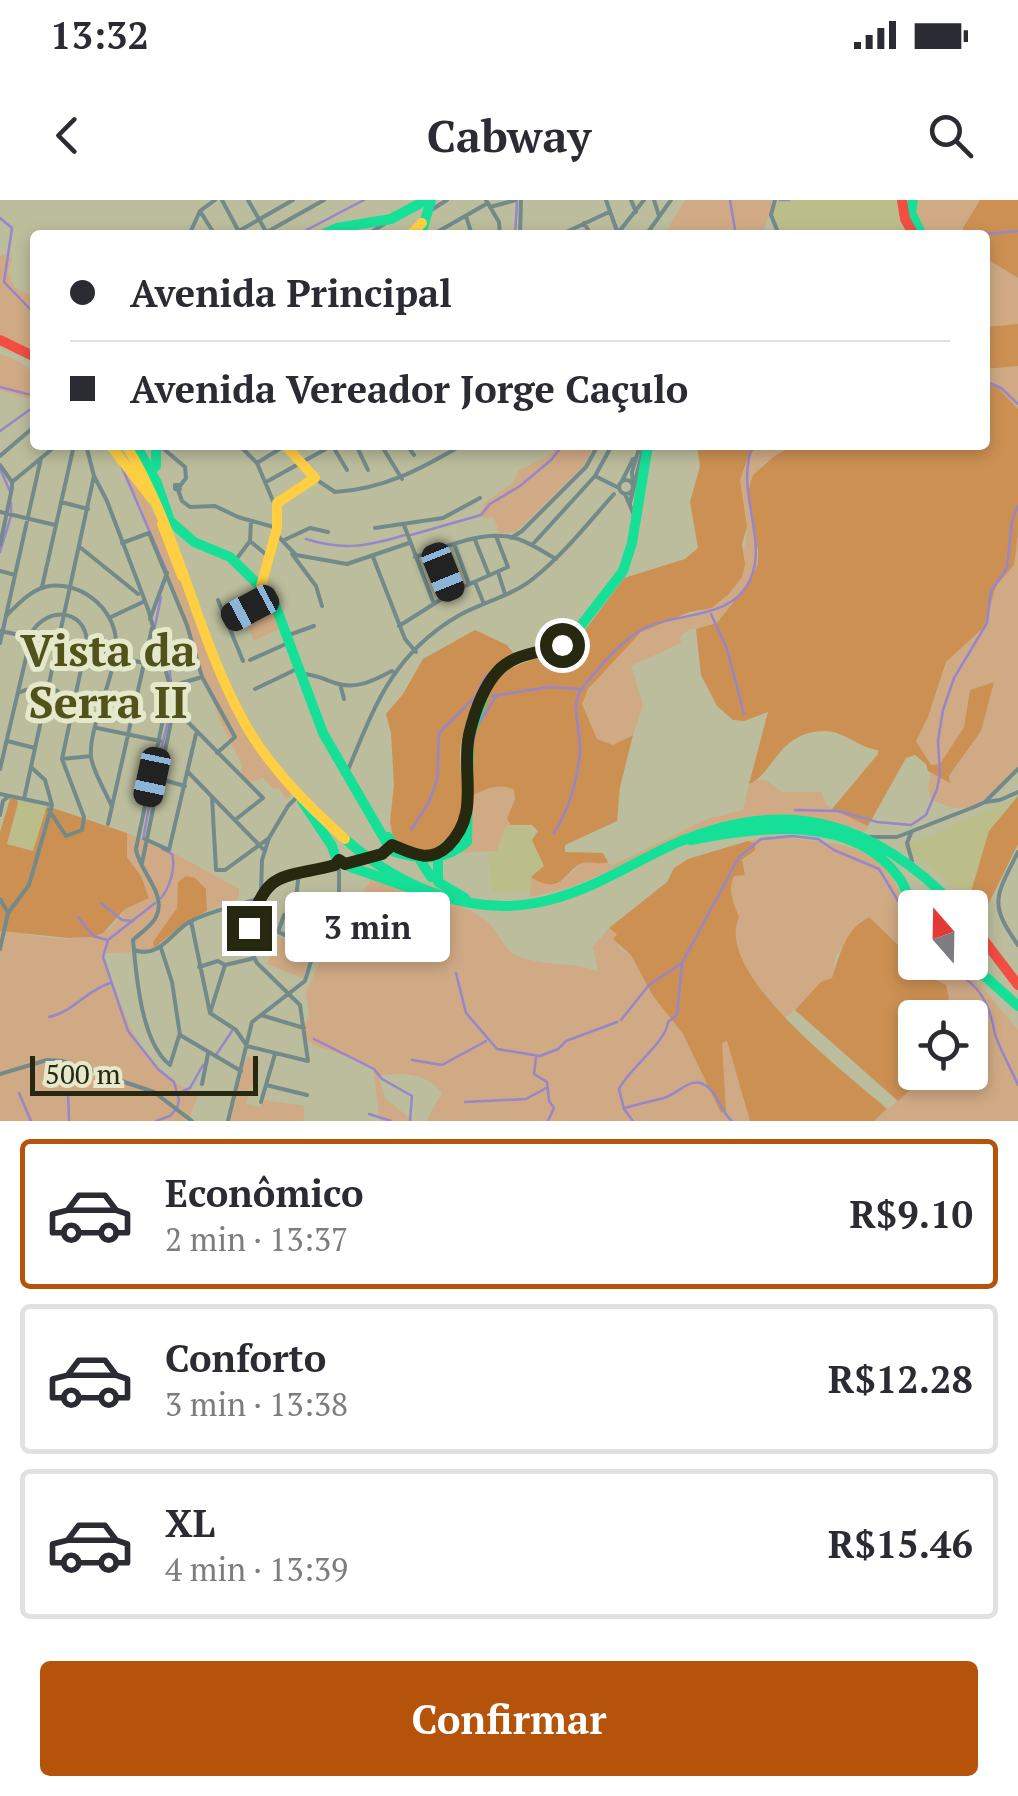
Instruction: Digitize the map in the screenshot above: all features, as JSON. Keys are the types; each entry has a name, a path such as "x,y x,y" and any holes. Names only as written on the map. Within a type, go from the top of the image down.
{"street":[{"path":"190,230 200,211 219,200 238,230"},
{"path":"248,200 265,230"},
{"path":"273,200 278,210"},
{"path":"242,230 294,200"},
{"path":"274,230 324,200"},
{"path":"371,230 448,200"},
{"path":"441,230 488,203 519,200 520,230"},
{"path":"606,200 617,230"},
{"path":"631,200 636,212"},
{"path":"622,230 644,200"},
{"path":"654,200 659,216"},
{"path":"649,230 671,200"},
{"path":"774,200 771,218 777,230"},
{"path":"902,200 912,230"},
{"path":"912,200 911,213 920,230"},
{"path":"488,203 500,230"},
{"path":"413,230 428,208"},
{"path":"200,211 212,230"},
{"path":"571,230 609,212"},
{"path":"466,216 471,230"},
{"path":"584,224 588,230"},
{"path":"332,230 358,230"},
{"path":"0,342 30,355"},
{"path":"0,456 30,430"},
{"path":"0,643 36,465 50,450"},
{"path":"42,588 73,450"},
{"path":"87,450 150,619 170,686 171,704 160,741 139,857"},
{"path":"115,450 157,496"},
{"path":"127,450 170,521 190,591"},
{"path":"127,450 156,498 184,568"},
{"path":"139,450 150,470 178,569 244,723 300,795 342,864 339,908 320,934 305,981 252,1022 228,1121"},
{"path":"150,470 156,466 157,450"},
{"path":"157,496 178,488 186,478 185,467 163,450"},
{"path":"245,450 266,482 276,508 279,534 316,586 322,606"},
{"path":"256,462 276,450"},
{"path":"289,450 334,492 402,479 453,450"},
{"path":"266,482 324,450"},
{"path":"336,450 347,470"},
{"path":"358,450 368,470"},
{"path":"384,450 402,479"},
{"path":"410,450 414,456"},
{"path":"511,538 586,468 595,450"},
{"path":"532,545 594,476 609,450"},
{"path":"255,689 300,671 340,684 360,685 387,676 457,617 532,580 556,559 620,492 640,450"},
{"path":"630,503 642,450"},
{"path":"0,465 12,482 0,546"},
{"path":"12,482 36,465"},
{"path":"624,481 638,469"},
{"path":"390,850 420,860 458,850 470,795 469,734 488,684 509,661 549,650 574,637 622,571 632,544 638,469"},
{"path":"24,799 94,476"},
{"path":"594,476 620,492 630,503 635,518"},
{"path":"276,508 280,499 315,478"},
{"path":"624,481 634,488"},
{"path":"178,488 182,502 190,507 215,506 279,534 310,528 328,532"},
{"path":"620,492 634,488"},
{"path":"90,496 104,495"},
{"path":"375,528 443,518 480,498"},
{"path":"61,502 88,509"},
{"path":"0,512 55,524"},
{"path":"170,521 194,542 224,553 264,590 279,613 323,733 384,832 390,850"},
{"path":"234,562 250,542 251,522"},
{"path":"404,525 434,605"},
{"path":"122,542 150,533 187,625 202,677 235,737 218,753"},
{"path":"226,620 264,590 269,557 279,534"},
{"path":"400,626 452,593 508,566 496,536"},
{"path":"415,557 496,536 532,545 556,559"},
{"path":"475,540 489,576"},
{"path":"250,542 269,557"},
{"path":"290,549 296,555 347,564 410,543"},
{"path":"455,546 484,604"},
{"path":"81,548 142,600"},
{"path":"434,551 452,593"},
{"path":"373,557 400,626 416,652"},
{"path":"0,571 15,574"},
{"path":"498,572 506,594"},
{"path":"150,619 166,573"},
{"path":"7,615 42,588 72,587 101,604 109,618 116,641 91,756 112,807"},
{"path":"109,618 142,600"},
{"path":"218,600 247,661 314,626"},
{"path":"0,769 30,637 44,618 54,613 65,614 87,633 62,759 84,816 82,830 66,836 51,808 0,794"},
{"path":"108,824 152,628"},
{"path":"2,631 30,637"},
{"path":"86,650 144,663"},
{"path":"347,773 387,676"},
{"path":"161,948 172,982 180,1034 170,1065 160,1056 148,1033 134,950 134,938 158,914 153,886 142,868 137,844 175,685 202,677"},
{"path":"340,684 344,699"},
{"path":"17,694 32,686 48,686 62,695 71,709"},
{"path":"171,704 263,798 235,820"},
{"path":"97,728 160,741"},
{"path":"145,839 170,850 196,732"},
{"path":"7,741 34,748"},
{"path":"62,759 91,756"},
{"path":"0,949 8,913 30,886 51,808 52,797 45,780 31,767"},
{"path":"985,802 1018,768"},
{"path":"188,772 265,851"},
{"path":"155,778 184,786"},
{"path":"867,837 911,833 1018,792"},
{"path":"212,797 216,870 224,870 268,838 288,806 300,795"},
{"path":"300,795 374,864 424,890"},
{"path":"0,815 9,796"},
{"path":"342,864 397,886 474,902 529,903 575,894 720,826 772,818 818,822 867,837 914,865 943,890"},
{"path":"675,844 770,828 806,829 863,846 885,860 906,890"},
{"path":"911,833 907,843 914,865"},
{"path":"191,921 210,1013 236,1030 247,1046 306,1061 309,1057 302,1008 253,959 247,942 260,895 268,838"},
{"path":"134,950 142,953 161,948 191,921 260,895 284,875 390,850 435,857"},
{"path":"1018,852 1002,883 998,908 1001,921 1018,944"},
{"path":"406,882 427,883 435,857"},
{"path":"435,857 438,882 474,902"},
{"path":"420,860 431,877"},
{"path":"1011,866 1018,869"},
{"path":"299,873 294,913 283,916 278,932 315,948"},
{"path":"0,899 8,913"},
{"path":"988,946 1018,985"},
{"path":"199,967 218,961 225,965 253,959"},
{"path":"210,1013 225,965"},
{"path":"988,979 1018,1006"},
{"path":"259,1015 304,1028"},
{"path":"180,1034 241,1070"},
{"path":"202,1084 208,1054"},
{"path":"261,1102 274,1054"},
{"path":"0,1074 54,1060 154,1092 192,1121"},
{"path":"266,1085 307,1095"}],"shaded area":[{"path":"685,200 776,200 763,230 667,230"},
{"path":"778,200 898,200 905,230 778,230 772,219"},
{"path":"919,200 980,200 963,230 923,230 914,212"},
{"path":"980,200 1018,200 1018,278 990,261 990,230 963,228"},
{"path":"5,254 12,260 8,272 15,288 30,295 30,349 0,335 0,256"},
{"path":"990,261 1018,279 1018,324 990,327"},
{"path":"1018,324 1018,366 990,369 990,327"},
{"path":"0,354 30,370 30,399 0,390"},
{"path":"1018,366 1018,409 997,387 990,385 990,369"},
{"path":"990,385 997,387 1018,409 1018,535 1014,565 996,586 984,627 946,662 916,741 931,765 940,764 964,727 970,690 994,682 981,731 949,776 950,783 928,771 915,755 906,758 868,826 832,809 878,750 839,734 809,733 787,745 749,784 768,712 744,721 733,720 717,706 701,675 696,629 717,623 751,580 758,551 748,492 753,475 785,450 990,450"},
{"path":"555,450 591,450 585,464 516,532 499,533 494,517 483,518 480,513 486,502 513,483 519,470"},
{"path":"698,450 754,450 740,480 747,526 742,544 742,577 712,608 690,612 641,632 588,689 582,704 597,739 613,745 633,735 620,787 617,821 565,845 565,852 603,853 608,862 583,863 557,883 542,883 531,877 544,866 532,840 538,831 532,825 511,825 507,819 515,799 514,790 498,787 472,796 474,728 494,683 506,670 576,642 624,578 685,559 698,548 690,502 700,466"},
{"path":"754,450 786,450 762,464 753,529 758,563 742,594 717,623 690,629 680,637 681,643 631,666 643,705 633,735 612,745 605,744 590,728 582,700 603,671 642,632 713,606 727,596 735,582 747,532 740,491 744,465"},
{"path":"119,455 164,530 229,700 295,791 286,799 279,788 273,789 263,778 249,783 242,775 242,765 222,725 143,510 116,456"},
{"path":"1018,535 1018,768 979,802 964,808 951,807 931,800 931,773 949,782 981,731 993,682 970,690 964,727 940,764 931,765 916,741 946,662 984,627 996,586 1014,565"},
{"path":"268,599 282,627 254,641 246,621"},
{"path":"475,630 507,645 515,655 485,684 464,729 460,755 463,809 456,830 432,854 413,853 393,837 390,822 394,785 386,714 423,659"},
{"path":"766,780 782,792 821,792 827,806 868,826 865,832 820,820 775,815 730,820 686,834 592,879 530,897 531,877 562,881 582,863 608,862 611,866 707,819 743,810 749,784"},
{"path":"504,786 514,790 515,799 508,819 511,825 505,827 497,851 446,853 470,821 472,796 484,788"},
{"path":"1018,796 1018,844 988,905 988,890 971,890 989,831"},
{"path":"10,799 17,799 18,803 7,844 33,851 47,806 127,833 127,857 141,876 149,898 125,909 103,933 93,937 0,931 0,832"},
{"path":"1013,799 989,831 971,890 959,890 903,847"},
{"path":"19,801 46,807 35,851 8,845"},
{"path":"528,822 552,888 492,893 488,850 500,828"},
{"path":"127,833 170,851 239,889 239,899 207,911 206,892 199,882 194,878 178,882 177,908 154,948 145,952 103,953 125,1016 147,1055 178,1085 199,1093 188,1121 0,1121 0,931 65,938 90,936 109,929 126,908 141,876 127,857"},
{"path":"767,836 815,841 837,844 873,858 888,872 898,890 898,950 869,917 861,920 836,956 832,978 785,1018 748,972 736,945 739,917 731,886 734,876 745,875 741,863 752,841 748,841"},
{"path":"748,841 755,843 755,850 742,860 745,875 734,876 731,887 739,917 736,940 746,966 764,994 789,1021 887,1109 874,1121 750,1121 727,1041 722,1043 726,1111 721,1113 683,1034 653,996 631,955 613,939 617,934 609,928 667,882 674,868 688,859"},
{"path":"186,876 195,878 206,889 207,911 186,922 154,948 153,942 177,908 178,882"},
{"path":"372,878 471,911 488,923 509,950 529,960 598,971 593,947 609,928 618,934 619,948 631,955 653,996 683,1034 712,1094 722,1084 722,1043 727,1041 750,1121 426,1121 442,1093 421,1077 397,1074 378,1075 385,1098 413,1121 380,1121 373,1066 313,1045 306,1039 305,1025 309,1017 306,992 324,953 320,951 324,937 345,943 353,930 345,920 353,900 358,901"},
{"path":"869,917 898,945 898,980 936,980 946,985 949,998 898,1000 898,1090 910,1090 898,1101 795,1010 821,982 832,978 849,935"},
{"path":"277,936 311,951 303,978 267,964"},
{"path":"936,980 974,980 1018,1030 1018,1121 874,1121 910,1090 988,1090 988,1000 948,1000 946,985"},
{"path":"247,1056 260,1061 246,1104 260,1107 264,1100 304,1106 304,1121 230,1121 235,1086"}],"waterway":[{"path":"307,230 364,200"},
{"path":"730,200 735,230"},
{"path":"780,200 789,200"},
{"path":"515,230 517,203"},
{"path":"0,218 12,228 4,282 30,309"},
{"path":"990,234 1018,231"},
{"path":"990,383 1018,404"},
{"path":"0,387 30,395"},
{"path":"0,431 30,410"},
{"path":"411,535 481,515 559,450"},
{"path":"554,833 577,774 580,745 576,702 583,687 634,634 657,623 717,609 741,593 750,580 756,548 747,480 752,450"},
{"path":"121,465 167,572"},
{"path":"0,469 10,491"},
{"path":"11,503 11,513"},
{"path":"795,810 838,811 877,822 911,825 926,815 940,774 938,741 943,710 954,678 987,623 991,591 1007,568 1012,521 1018,506"},
{"path":"0,552 11,516"},
{"path":"306,539 356,546 405,535"},
{"path":"155,626 161,597"},
{"path":"711,614 727,649 744,714"},
{"path":"157,634 169,666 173,698"},
{"path":"411,830 429,802 437,780 439,733 476,696 485,677 505,661"},
{"path":"492,696 550,687 579,689"},
{"path":"472,746 477,726 497,695"},
{"path":"157,767 171,708"},
{"path":"471,784 471,811"},
{"path":"143,839 153,786"},
{"path":"621,1020 649,985 682,963 739,857 761,839 818,839 879,869 898,901"},
{"path":"161,898 173,865 172,854 162,849"},
{"path":"101,903 122,920 133,921"},
{"path":"155,903 108,940 103,957 128,1031 158,1069 174,1082 177,1108 170,1116 156,1121"},
{"path":"381,908 428,947"},
{"path":"78,917 93,936 107,940"},
{"path":"633,1121 624,1109 619,1089 677,1015 682,965"},
{"path":"456,973 466,1013 497,1049 540,1056 566,1041 617,1022"},
{"path":"967,980 989,1009 996,1038 1018,1085"},
{"path":"49,1017 110,983"},
{"path":"216,1055 232,1031"},
{"path":"314,1039 374,1069 382,1079 412,1096 410,1121"},
{"path":"412,1060 442,1065 486,1041"},
{"path":"536,1057 534,1074 547,1082 549,1101 554,1108 548,1121"},
{"path":"179,1093 190,1088 203,1065"},
{"path":"625,1108 664,1098 697,1083 713,1092 732,1121"},
{"path":"465,1102 526,1099 548,1087"},
{"path":"68,1092 69,1121"},
{"path":"19,1093 31,1121"},
{"path":"369,1114 391,1121"}],"traffic: fast":[{"path":"332,230 391,219 426,200"},
{"path":"422,230 431,200"},
{"path":"913,200 911,213 920,230"},
{"path":"139,450 157,483 170,521 194,542 230,557 273,599 323,733 389,847"},
{"path":"150,470 156,466 156,450"},
{"path":"395,852 433,857 450,853 467,842 469,738 488,683 509,661 569,641 623,571 632,543 647,450"},
{"path":"302,801 332,846 337,861"},
{"path":"436,855 456,837 466,819"},
{"path":"345,839 389,872 439,895 493,906 521,905 582,889 674,844 715,829 754,821 791,820 827,825 861,837 894,854 938,890"},
{"path":"691,840 775,829 832,834 858,843 881,858 905,890"},
{"path":"388,837 396,847 414,855"},
{"path":"438,855 438,882 465,898"},
{"path":"420,860 431,877"},
{"path":"345,865 416,890"},
{"path":"988,979 1018,1006"}],"traffic: slow":[{"path":"415,230 422,223"},
{"path":"114,450 152,499"},
{"path":"129,450 160,512 212,653 244,722 290,785 345,839"},
{"path":"261,586 277,528 277,503 315,478 290,450"},
{"path":"162,524 182,576"}],"traffic: jam":[{"path":"902,200 911,230"},
{"path":"0,340 30,355"},
{"path":"988,946 1018,985"}],"district":[{"name":"Vista da Serra II","path":"108,675"}],"route":[{"path":"249,928 261,892 284,875 321,869 339,860 345,864 382,854 392,845 415,855 438,855 456,837 466,818 470,795 469,734 488,684 509,661 562,645"}]}
